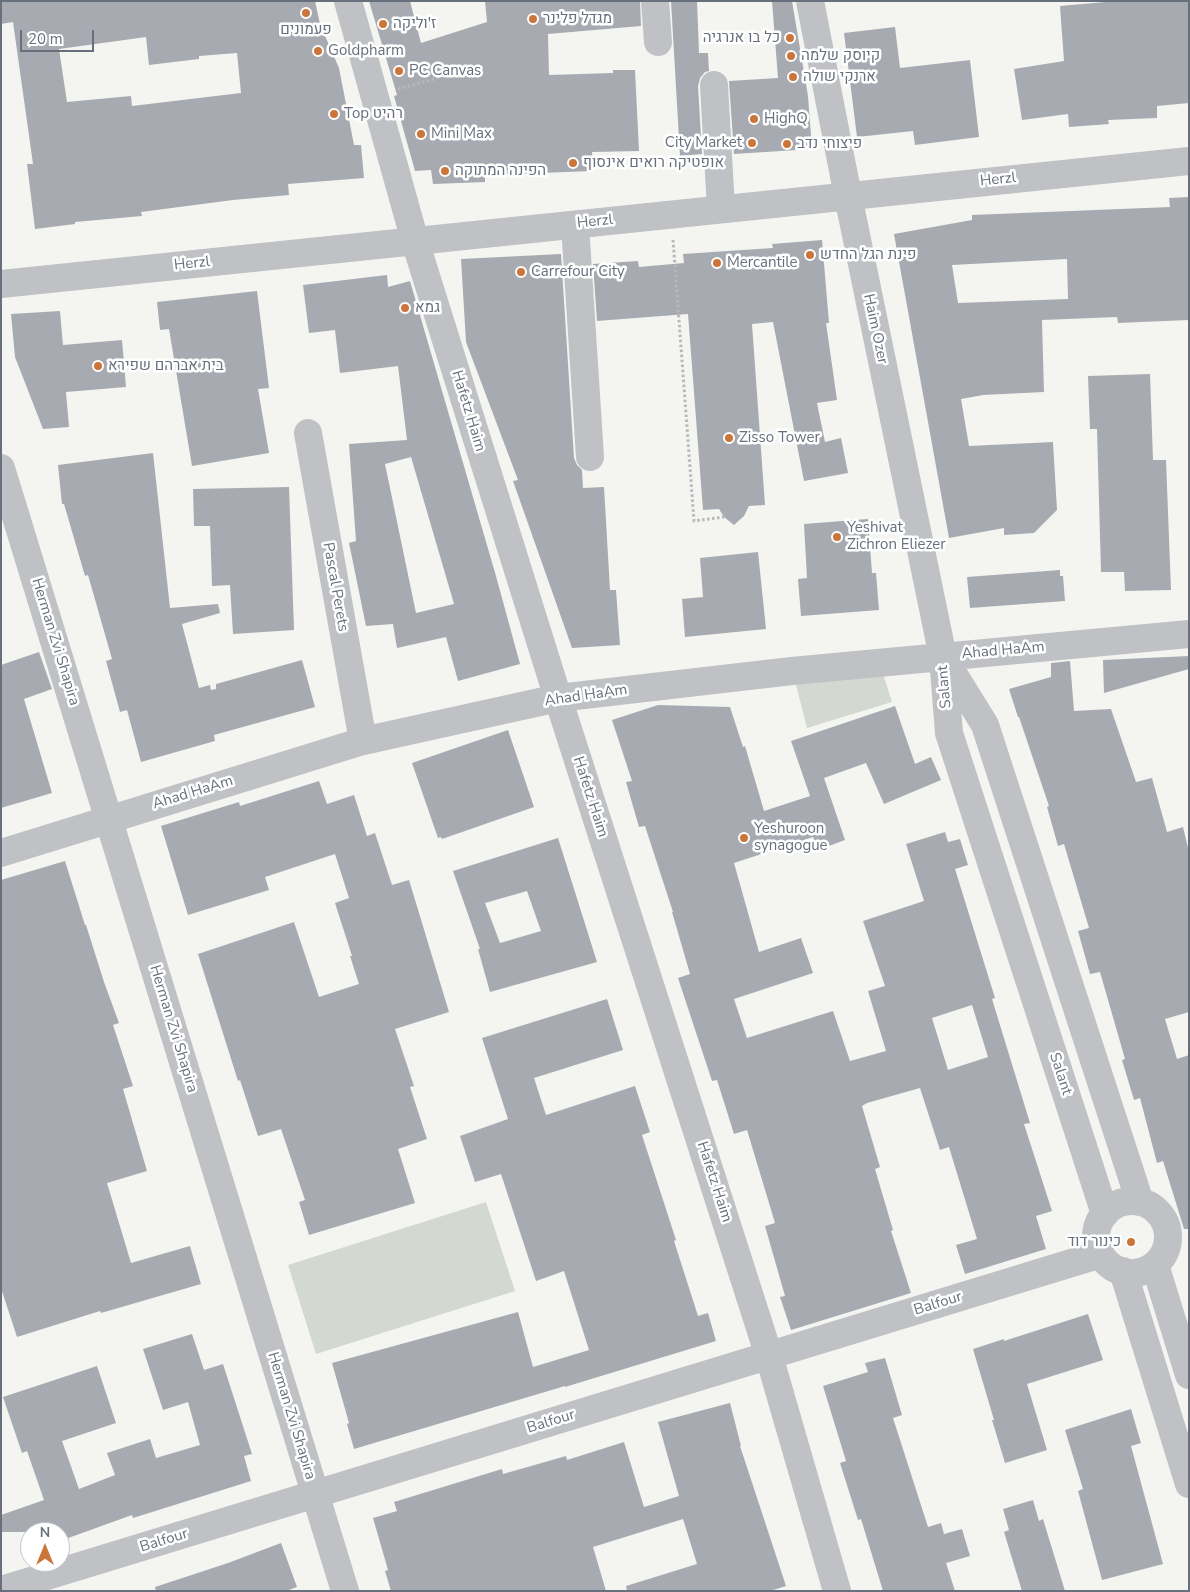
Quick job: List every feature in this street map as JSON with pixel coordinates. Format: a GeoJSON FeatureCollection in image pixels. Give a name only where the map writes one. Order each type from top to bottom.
{"type":"FeatureCollection","features":[{"type":"Feature","properties":{"kind":"street","name":"Hafetz Haim"},"geometry":{"type":"LineString","coordinates":[[348,1],[415,241],[558,698],[769,1356],[837,1591]]}},
{"type":"Feature","properties":{"kind":"street"},"geometry":{"type":"LineString","coordinates":[[655,1],[658,42]]}},
{"type":"Feature","properties":{"kind":"street","name":"Haim Ozer"},"geometry":{"type":"LineString","coordinates":[[810,1],[848,196],[943,656]]}},
{"type":"Feature","properties":{"kind":"street"},"geometry":{"type":"LineString","coordinates":[[719,84],[726,209]]}},
{"type":"Feature","properties":{"kind":"street","name":"Herzl"},"geometry":{"type":"LineString","coordinates":[[1,284],[1189,161]]}},
{"type":"Feature","properties":{"kind":"street"},"geometry":{"type":"LineString","coordinates":[[574,225],[590,457]]}},
{"type":"Feature","properties":{"kind":"street","name":"Pascal Perets"},"geometry":{"type":"LineString","coordinates":[[308,433],[362,741]]}},
{"type":"Feature","properties":{"kind":"street","name":"Herman Zvi Shapira"},"geometry":{"type":"LineString","coordinates":[[1,468],[344,1591]]}},
{"type":"Feature","properties":{"kind":"street","name":"Ahad HaAm"},"geometry":{"type":"LineString","coordinates":[[1,852],[362,741],[558,698],[792,671],[1189,634]]}},
{"type":"Feature","properties":{"kind":"street","name":"Salant"},"geometry":{"type":"LineString","coordinates":[[943,656],[984,725],[1140,1202]]}},
{"type":"Feature","properties":{"kind":"street","name":"Salant"},"geometry":{"type":"LineString","coordinates":[[943,656],[949,733],[1105,1214]]}},
{"type":"Feature","properties":{"kind":"street"},"geometry":{"type":"LineString","coordinates":[[1130,1201],[1140,1202],[1160,1214],[1166,1225],[1178,1234],[1155,1265],[1145,1271],[1134,1273],[1122,1272],[1114,1268],[1101,1254],[1097,1244],[1097,1233],[1105,1214],[1112,1208],[1130,1201]]}},
{"type":"Feature","properties":{"kind":"street","name":"Balfour"},"geometry":{"type":"LineString","coordinates":[[1,1590],[1101,1254]]}},
{"type":"Feature","properties":{"kind":"street"},"geometry":{"type":"LineString","coordinates":[[1155,1265],[1189,1374]]}},
{"type":"Feature","properties":{"kind":"street"},"geometry":{"type":"LineString","coordinates":[[1122,1272],[1189,1484]]}},
{"type":"Feature","properties":{"kind":"path"},"geometry":{"type":"LineString","coordinates":[[374,95],[456,73]]}},
{"type":"Feature","properties":{"kind":"path"},"geometry":{"type":"LineString","coordinates":[[671,214],[694,521],[724,518]]}},
{"type":"Feature","properties":{"kind":"shaded area"},"geometry":{"type":"Polygon","coordinates":[[[881,667],[892,702],[807,728],[794,677],[881,667]]]}},
{"type":"Feature","properties":{"kind":"shaded area"},"geometry":{"type":"Polygon","coordinates":[[[486,1202],[515,1291],[316,1354],[288,1265],[486,1202]]]}},
{"type":"Feature","properties":{"kind":"building"},"geometry":{"type":"Polygon","coordinates":[[[1,1],[315,1],[320,24],[339,68],[354,145],[361,145],[364,178],[288,184],[289,195],[141,212],[142,216],[75,222],[75,224],[35,229],[27,164],[33,164],[13,22],[1,24],[1,1]],[[146,37],[59,49],[67,102],[131,96],[132,106],[241,93],[237,53],[199,56],[199,59],[149,65],[146,37]]]}},
{"type":"Feature","properties":{"kind":"building"},"geometry":{"type":"Polygon","coordinates":[[[369,1],[410,1],[421,43],[487,22],[485,1],[640,1],[641,26],[548,34],[549,75],[613,73],[613,70],[635,70],[639,151],[592,152],[593,171],[485,175],[485,182],[433,184],[431,170],[415,171],[394,96],[397,95],[369,1]]]}},
{"type":"Feature","properties":{"kind":"building"},"geometry":{"type":"Polygon","coordinates":[[[671,1],[697,1],[699,53],[708,53],[709,71],[705,72],[700,78],[698,86],[702,154],[680,156],[671,1]]]}},
{"type":"Feature","properties":{"kind":"building"},"geometry":{"type":"Polygon","coordinates":[[[772,1],[792,1],[808,96],[812,149],[734,154],[729,81],[778,78],[772,1]]]}},
{"type":"Feature","properties":{"kind":"building"},"geometry":{"type":"Polygon","coordinates":[[[1117,1],[1189,1],[1189,103],[1157,106],[1157,118],[1108,120],[1109,124],[1069,127],[1068,114],[1022,120],[1014,69],[1064,61],[1060,6],[1117,1]]]}},
{"type":"Feature","properties":{"kind":"building"},"geometry":{"type":"Polygon","coordinates":[[[895,27],[900,68],[970,60],[979,137],[915,145],[913,131],[857,137],[844,33],[895,27]]]}},
{"type":"Feature","properties":{"kind":"building"},"geometry":{"type":"Polygon","coordinates":[[[1189,197],[1189,320],[1118,323],[1117,317],[1042,320],[1044,392],[983,395],[961,399],[969,446],[1053,442],[1057,510],[1034,533],[1004,535],[1004,528],[949,538],[894,234],[972,220],[972,215],[1170,207],[1169,198],[1189,197]],[[1067,259],[952,265],[958,303],[1068,299],[1067,259]]]}},
{"type":"Feature","properties":{"kind":"building"},"geometry":{"type":"Polygon","coordinates":[[[822,240],[829,323],[826,323],[837,400],[817,403],[825,442],[841,438],[848,473],[804,481],[773,322],[752,324],[765,505],[749,506],[744,516],[734,525],[724,517],[719,509],[703,510],[688,314],[597,321],[593,264],[638,261],[639,267],[684,263],[683,254],[773,248],[772,244],[822,240]]]}},
{"type":"Feature","properties":{"kind":"building"},"geometry":{"type":"Polygon","coordinates":[[[561,254],[574,458],[582,470],[583,488],[604,487],[610,590],[616,590],[620,645],[572,648],[513,481],[518,480],[466,342],[461,259],[561,254]]]}},
{"type":"Feature","properties":{"kind":"building"},"geometry":{"type":"Polygon","coordinates":[[[387,275],[388,287],[410,281],[520,664],[458,681],[446,637],[397,648],[393,624],[366,626],[349,543],[356,541],[349,444],[407,440],[398,366],[340,373],[335,330],[309,333],[303,285],[387,275]],[[411,457],[385,464],[416,613],[454,604],[411,457]]]}},
{"type":"Feature","properties":{"kind":"building"},"geometry":{"type":"Polygon","coordinates":[[[257,291],[269,388],[258,389],[269,453],[192,466],[169,329],[160,330],[157,302],[257,291]]]}},
{"type":"Feature","properties":{"kind":"building"},"geometry":{"type":"Polygon","coordinates":[[[60,311],[63,345],[122,340],[126,387],[66,392],[69,427],[43,429],[15,357],[11,314],[60,311]]]}},
{"type":"Feature","properties":{"kind":"building"},"geometry":{"type":"Polygon","coordinates":[[[1150,374],[1153,460],[1166,460],[1171,590],[1125,591],[1124,572],[1101,572],[1097,429],[1090,429],[1088,376],[1150,374]]]}},
{"type":"Feature","properties":{"kind":"building"},"geometry":{"type":"Polygon","coordinates":[[[153,453],[170,608],[218,604],[220,613],[182,624],[199,688],[210,685],[211,690],[216,689],[216,684],[302,660],[315,707],[214,735],[215,741],[141,762],[127,710],[120,712],[106,661],[112,659],[88,575],[85,576],[64,504],[62,504],[58,465],[153,453]]]}},
{"type":"Feature","properties":{"kind":"building"},"geometry":{"type":"Polygon","coordinates":[[[289,487],[294,630],[233,634],[230,585],[212,586],[210,526],[194,526],[193,489],[289,487]]]}},
{"type":"Feature","properties":{"kind":"building"},"geometry":{"type":"Polygon","coordinates":[[[868,519],[872,573],[876,573],[879,610],[801,616],[798,579],[807,578],[804,524],[868,519]]]}},
{"type":"Feature","properties":{"kind":"building"},"geometry":{"type":"Polygon","coordinates":[[[758,552],[766,629],[685,637],[682,599],[703,597],[700,558],[758,552]]]}},
{"type":"Feature","properties":{"kind":"building"},"geometry":{"type":"Polygon","coordinates":[[[1060,570],[1060,576],[1063,576],[1065,601],[970,608],[967,577],[1060,570]]]}},
{"type":"Feature","properties":{"kind":"building"},"geometry":{"type":"Polygon","coordinates":[[[39,652],[52,689],[24,699],[52,793],[1,808],[1,665],[39,652]]]}},
{"type":"Feature","properties":{"kind":"building"},"geometry":{"type":"Polygon","coordinates":[[[1189,656],[1189,669],[1104,693],[1103,660],[1189,656]]]}},
{"type":"Feature","properties":{"kind":"building"},"geometry":{"type":"Polygon","coordinates":[[[1070,661],[1074,711],[1111,709],[1136,782],[1152,778],[1167,832],[1183,827],[1189,852],[1189,1012],[1165,1019],[1177,1059],[1189,1055],[1189,1229],[1184,1229],[1163,1161],[1157,1163],[1140,1098],[1134,1100],[1122,1060],[1125,1059],[1100,972],[1090,974],[1078,931],[1089,928],[1064,844],[1058,846],[1047,807],[1049,806],[1009,689],[1051,677],[1051,663],[1070,661]]]}},
{"type":"Feature","properties":{"kind":"building"},"geometry":{"type":"Polygon","coordinates":[[[658,705],[730,707],[743,747],[745,746],[764,811],[810,796],[791,741],[895,706],[915,764],[931,757],[941,780],[884,804],[866,763],[824,778],[845,840],[818,850],[813,837],[734,863],[759,952],[801,938],[813,973],[734,999],[747,1038],[833,1011],[850,1061],[886,1051],[868,991],[885,986],[863,921],[924,901],[906,844],[945,832],[948,842],[960,839],[968,865],[955,869],[995,998],[992,999],[1030,1123],[1024,1124],[1052,1211],[1036,1216],[1046,1249],[965,1274],[956,1245],[977,1239],[949,1147],[940,1150],[920,1088],[867,1103],[862,1106],[880,1167],[875,1169],[893,1230],[891,1231],[911,1293],[791,1330],[780,1297],[785,1296],[765,1226],[775,1223],[747,1130],[734,1134],[717,1080],[712,1081],[678,978],[690,974],[673,912],[645,826],[639,827],[626,782],[632,781],[612,720],[658,705]],[[972,1005],[932,1018],[948,1070],[988,1057],[972,1005]]]}},
{"type":"Feature","properties":{"kind":"building"},"geometry":{"type":"Polygon","coordinates":[[[508,730],[534,807],[442,839],[441,837],[438,838],[412,763],[508,730]]]}},
{"type":"Feature","properties":{"kind":"building"},"geometry":{"type":"Polygon","coordinates":[[[319,781],[327,804],[354,795],[367,836],[375,833],[392,885],[409,880],[449,1012],[395,1029],[414,1086],[410,1087],[427,1139],[398,1149],[415,1203],[309,1235],[299,1202],[305,1200],[281,1129],[258,1136],[240,1080],[238,1081],[198,954],[294,922],[319,997],[359,984],[335,903],[349,898],[335,854],[265,877],[269,890],[188,915],[161,826],[239,802],[240,806],[319,781]]]}},
{"type":"Feature","properties":{"kind":"building"},"geometry":{"type":"Polygon","coordinates":[[[558,838],[597,962],[490,992],[478,949],[480,949],[453,871],[558,838]],[[527,891],[485,903],[500,943],[541,931],[527,891]]]}},
{"type":"Feature","properties":{"kind":"building"},"geometry":{"type":"Polygon","coordinates":[[[65,861],[119,1023],[113,1025],[133,1086],[123,1089],[147,1171],[107,1183],[131,1263],[190,1246],[201,1284],[101,1313],[100,1311],[17,1337],[1,1288],[1,880],[65,861]]]}},
{"type":"Feature","properties":{"kind":"building"},"geometry":{"type":"Polygon","coordinates":[[[607,999],[623,1050],[534,1078],[546,1115],[635,1086],[650,1132],[642,1135],[676,1240],[674,1241],[698,1316],[708,1313],[716,1341],[354,1449],[347,1424],[349,1423],[332,1363],[518,1312],[533,1367],[589,1350],[564,1271],[536,1281],[501,1174],[475,1182],[460,1136],[508,1119],[482,1038],[607,999]]]}},
{"type":"Feature","properties":{"kind":"building"},"geometry":{"type":"Polygon","coordinates":[[[1088,1314],[1103,1360],[1027,1384],[1047,1450],[1005,1463],[973,1349],[1088,1314]]]}},
{"type":"Feature","properties":{"kind":"building"},"geometry":{"type":"Polygon","coordinates":[[[192,1334],[204,1370],[223,1364],[252,1454],[244,1456],[251,1481],[133,1518],[132,1515],[70,1537],[70,1522],[20,1522],[20,1532],[1,1532],[1,1515],[44,1500],[27,1451],[22,1453],[3,1397],[97,1366],[116,1423],[62,1441],[79,1489],[115,1475],[107,1453],[150,1439],[156,1458],[200,1445],[188,1402],[163,1410],[143,1349],[192,1334]]]}},
{"type":"Feature","properties":{"kind":"building"},"geometry":{"type":"Polygon","coordinates":[[[885,1358],[902,1415],[893,1418],[928,1527],[941,1523],[944,1534],[962,1529],[970,1556],[946,1563],[955,1591],[883,1591],[861,1519],[858,1520],[840,1463],[846,1461],[823,1386],[868,1372],[865,1363],[885,1358]]]}},
{"type":"Feature","properties":{"kind":"building"},"geometry":{"type":"Polygon","coordinates":[[[730,1403],[740,1446],[786,1586],[770,1591],[627,1591],[626,1586],[697,1564],[683,1519],[593,1547],[606,1591],[391,1591],[385,1571],[388,1570],[373,1518],[397,1511],[394,1502],[502,1469],[503,1474],[566,1456],[567,1460],[624,1442],[644,1507],[679,1496],[658,1422],[730,1403]]]}},
{"type":"Feature","properties":{"kind":"building"},"geometry":{"type":"Polygon","coordinates":[[[1131,1409],[1141,1443],[1131,1446],[1163,1564],[1102,1580],[1078,1491],[1083,1489],[1065,1430],[1131,1409]]]}},
{"type":"Feature","properties":{"kind":"building"},"geometry":{"type":"Polygon","coordinates":[[[1033,1500],[1039,1521],[1043,1519],[1065,1591],[1022,1591],[1004,1532],[1009,1530],[1003,1509],[1033,1500]]]}},
{"type":"Feature","properties":{"kind":"building"},"geometry":{"type":"Polygon","coordinates":[[[281,1543],[297,1587],[286,1591],[156,1591],[155,1587],[281,1543]]]}},
{"type":"Feature","properties":{"kind":"place","name":"פעמונים"},"geometry":{"type":"Point","coordinates":[306,13]}},
{"type":"Feature","properties":{"kind":"place","name":"מגדל פלינר"},"geometry":{"type":"Point","coordinates":[533,19]}},
{"type":"Feature","properties":{"kind":"place","name":"ז'וליקה"},"geometry":{"type":"Point","coordinates":[383,24]}},
{"type":"Feature","properties":{"kind":"place","name":"כל בו אנרגיה"},"geometry":{"type":"Point","coordinates":[790,38]}},
{"type":"Feature","properties":{"kind":"place","name":"Goldpharm"},"geometry":{"type":"Point","coordinates":[318,51]}},
{"type":"Feature","properties":{"kind":"place","name":"קיוסק שלמה"},"geometry":{"type":"Point","coordinates":[791,56]}},
{"type":"Feature","properties":{"kind":"place","name":"PC Canvas"},"geometry":{"type":"Point","coordinates":[399,71]}},
{"type":"Feature","properties":{"kind":"place","name":"ארנקי שולה"},"geometry":{"type":"Point","coordinates":[793,77]}},
{"type":"Feature","properties":{"kind":"place","name":"Top רהיט"},"geometry":{"type":"Point","coordinates":[334,114]}},
{"type":"Feature","properties":{"kind":"place","name":"HighQ"},"geometry":{"type":"Point","coordinates":[754,119]}},
{"type":"Feature","properties":{"kind":"place","name":"Mini Max"},"geometry":{"type":"Point","coordinates":[421,134]}},
{"type":"Feature","properties":{"kind":"place","name":"City Market"},"geometry":{"type":"Point","coordinates":[752,143]}},
{"type":"Feature","properties":{"kind":"place","name":"פיצוחי נדב"},"geometry":{"type":"Point","coordinates":[787,144]}},
{"type":"Feature","properties":{"kind":"place","name":"אופטיקה רואים אינסוף"},"geometry":{"type":"Point","coordinates":[573,163]}},
{"type":"Feature","properties":{"kind":"place","name":"הפינה המתוקה"},"geometry":{"type":"Point","coordinates":[445,171]}},
{"type":"Feature","properties":{"kind":"place","name":"פינת הגל החדש"},"geometry":{"type":"Point","coordinates":[810,255]}},
{"type":"Feature","properties":{"kind":"place","name":"Mercantile"},"geometry":{"type":"Point","coordinates":[717,263]}},
{"type":"Feature","properties":{"kind":"place","name":"Carrefour City"},"geometry":{"type":"Point","coordinates":[521,272]}},
{"type":"Feature","properties":{"kind":"place","name":"גמא"},"geometry":{"type":"Point","coordinates":[405,308]}},
{"type":"Feature","properties":{"kind":"place","name":"בית אברהם שפירא"},"geometry":{"type":"Point","coordinates":[98,366]}},
{"type":"Feature","properties":{"kind":"place","name":"Zisso Tower"},"geometry":{"type":"Point","coordinates":[729,438]}},
{"type":"Feature","properties":{"kind":"place","name":"Yeshivat Zichron Eliezer"},"geometry":{"type":"Point","coordinates":[837,537]}},
{"type":"Feature","properties":{"kind":"place","name":"Yeshuroon synagogue"},"geometry":{"type":"Point","coordinates":[744,838]}},
{"type":"Feature","properties":{"kind":"place","name":"כינור דוד"},"geometry":{"type":"Point","coordinates":[1131,1242]}}]}
